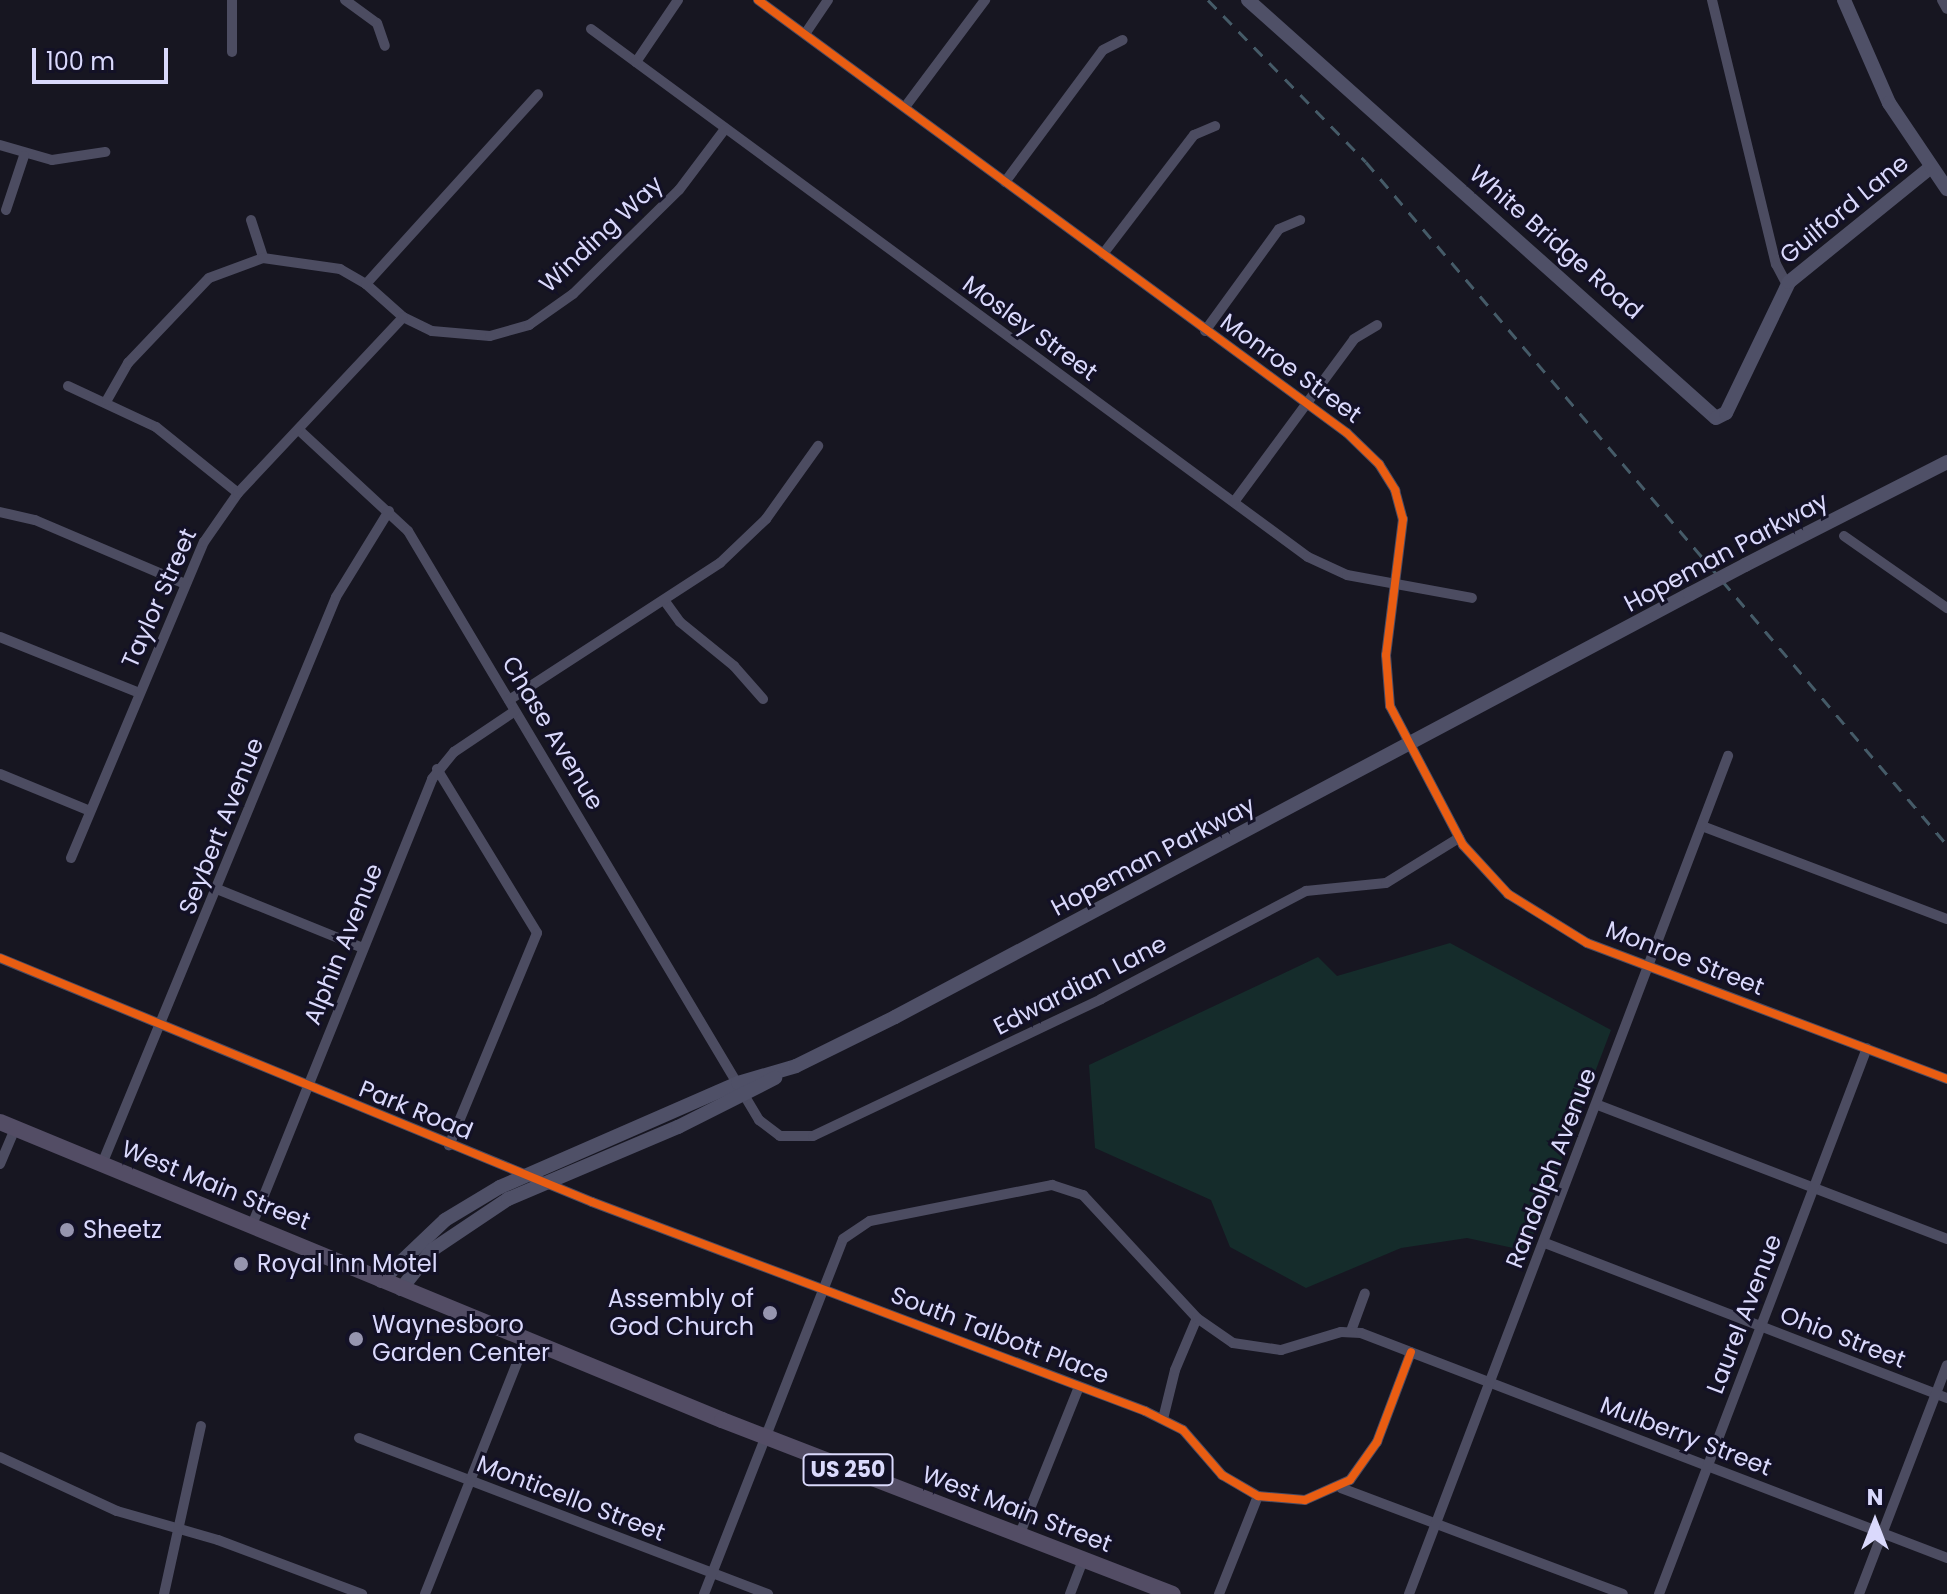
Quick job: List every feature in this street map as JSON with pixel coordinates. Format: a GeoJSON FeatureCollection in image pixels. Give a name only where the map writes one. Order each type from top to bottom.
{"type":"FeatureCollection","features":[{"type":"Feature","properties":{"kind":"main road","name":"White Bridge Road"},"geometry":{"type":"LineString","coordinates":[[1248,0],[1622,330],[1712,417],[1726,413],[1787,285]]}},
{"type":"Feature","properties":{"kind":"main road"},"geometry":{"type":"LineString","coordinates":[[1844,0],[1878,84],[1930,168],[1947,189]]}},
{"type":"Feature","properties":{"kind":"main road","name":"Guilford Lane"},"geometry":{"type":"LineString","coordinates":[[1787,285],[1930,168]]}},
{"type":"Feature","properties":{"kind":"main road","name":"Hopeman Parkway"},"geometry":{"type":"LineString","coordinates":[[741,1089],[796,1066],[1745,565],[1947,462]]}},
{"type":"Feature","properties":{"kind":"main road"},"geometry":{"type":"LineString","coordinates":[[381,1281],[445,1220],[526,1175],[741,1089]]}},
{"type":"Feature","properties":{"kind":"main road"},"geometry":{"type":"LineString","coordinates":[[401,1289],[414,1267],[457,1231],[545,1183],[741,1089]]}},
{"type":"Feature","properties":{"kind":"main road","name":"West Main Street"},"geometry":{"type":"LineString","coordinates":[[7,1125],[765,1437],[1173,1594]]}},
{"type":"Feature","properties":{"kind":"street"},"geometry":{"type":"LineString","coordinates":[[232,0],[232,52]]}},
{"type":"Feature","properties":{"kind":"street"},"geometry":{"type":"LineString","coordinates":[[345,0],[377,23],[385,46]]}},
{"type":"Feature","properties":{"kind":"street"},"geometry":{"type":"LineString","coordinates":[[636,62],[678,0]]}},
{"type":"Feature","properties":{"kind":"street","name":"Monroe Street"},"geometry":{"type":"LineString","coordinates":[[758,0],[1306,404],[1360,445],[1391,480],[1403,519],[1385,681],[1390,706],[1459,838],[1496,883],[1544,921],[1649,966],[1947,1079]]}},
{"type":"Feature","properties":{"kind":"street"},"geometry":{"type":"LineString","coordinates":[[805,34],[828,0]]}},
{"type":"Feature","properties":{"kind":"street"},"geometry":{"type":"LineString","coordinates":[[905,107],[985,0]]}},
{"type":"Feature","properties":{"kind":"street"},"geometry":{"type":"LineString","coordinates":[[1712,0],[1776,264],[1787,285]]}},
{"type":"Feature","properties":{"kind":"street"},"geometry":{"type":"LineString","coordinates":[[1942,0],[1947,9]]}},
{"type":"Feature","properties":{"kind":"street","name":"Mosley Street"},"geometry":{"type":"LineString","coordinates":[[591,29],[1320,564],[1397,586],[1472,598]]}},
{"type":"Feature","properties":{"kind":"street"},"geometry":{"type":"LineString","coordinates":[[1005,182],[1103,50],[1123,40]]}},
{"type":"Feature","properties":{"kind":"street"},"geometry":{"type":"LineString","coordinates":[[366,284],[538,94]]}},
{"type":"Feature","properties":{"kind":"street"},"geometry":{"type":"LineString","coordinates":[[1103,254],[1194,135],[1215,126]]}},
{"type":"Feature","properties":{"kind":"street","name":"Winding Way"},"geometry":{"type":"LineString","coordinates":[[107,400],[128,363],[209,278],[263,258],[321,264],[366,284],[403,317],[463,337],[490,336],[529,325],[573,294],[679,190],[725,129]]}},
{"type":"Feature","properties":{"kind":"street"},"geometry":{"type":"LineString","coordinates":[[0,145],[24,156],[52,160],[105,152]]}},
{"type":"Feature","properties":{"kind":"street"},"geometry":{"type":"LineString","coordinates":[[6,210],[24,156]]}},
{"type":"Feature","properties":{"kind":"street"},"geometry":{"type":"LineString","coordinates":[[251,220],[263,258]]}},
{"type":"Feature","properties":{"kind":"street"},"geometry":{"type":"LineString","coordinates":[[1205,331],[1279,229],[1300,220]]}},
{"type":"Feature","properties":{"kind":"street","name":"Taylor Street"},"geometry":{"type":"LineString","coordinates":[[71,858],[204,542],[238,493],[300,431],[403,317]]}},
{"type":"Feature","properties":{"kind":"street"},"geometry":{"type":"LineString","coordinates":[[1234,502],[1354,339],[1377,325]]}},
{"type":"Feature","properties":{"kind":"street"},"geometry":{"type":"LineString","coordinates":[[68,386],[107,400],[156,427],[238,493]]}},
{"type":"Feature","properties":{"kind":"street","name":"Chase Avenue"},"geometry":{"type":"LineString","coordinates":[[300,431],[389,511],[420,549],[741,1089]]}},
{"type":"Feature","properties":{"kind":"street"},"geometry":{"type":"LineString","coordinates":[[509,700],[664,600],[754,533],[796,483],[818,446]]}},
{"type":"Feature","properties":{"kind":"street","name":"Seybert Avenue"},"geometry":{"type":"LineString","coordinates":[[102,1164],[336,597],[389,511]]}},
{"type":"Feature","properties":{"kind":"street"},"geometry":{"type":"LineString","coordinates":[[0,512],[35,520],[185,584]]}},
{"type":"Feature","properties":{"kind":"street"},"geometry":{"type":"LineString","coordinates":[[1844,536],[1947,608]]}},
{"type":"Feature","properties":{"kind":"street"},"geometry":{"type":"LineString","coordinates":[[664,600],[680,622],[734,666],[763,699]]}},
{"type":"Feature","properties":{"kind":"street"},"geometry":{"type":"LineString","coordinates":[[0,637],[139,693]]}},
{"type":"Feature","properties":{"kind":"street","name":"Alphin Avenue"},"geometry":{"type":"LineString","coordinates":[[252,1225],[437,769],[454,752],[515,711]]}},
{"type":"Feature","properties":{"kind":"street","name":"Randolph Avenue"},"geometry":{"type":"LineString","coordinates":[[1409,1594],[1598,1105],[1728,756]]}},
{"type":"Feature","properties":{"kind":"street"},"geometry":{"type":"LineString","coordinates":[[437,769],[537,933],[449,1145]]}},
{"type":"Feature","properties":{"kind":"street"},"geometry":{"type":"LineString","coordinates":[[0,774],[90,811]]}},
{"type":"Feature","properties":{"kind":"street"},"geometry":{"type":"LineString","coordinates":[[1702,826],[1947,919]]}},
{"type":"Feature","properties":{"kind":"street","name":"Edwardian Lane"},"geometry":{"type":"LineString","coordinates":[[741,1089],[771,1132],[792,1140],[813,1136],[1101,999],[1306,891],[1386,883],[1459,838]]}},
{"type":"Feature","properties":{"kind":"street"},"geometry":{"type":"LineString","coordinates":[[217,889],[363,948]]}},
{"type":"Feature","properties":{"kind":"street","name":"Park Road"},"geometry":{"type":"LineString","coordinates":[[0,958],[449,1145],[822,1289]]}},
{"type":"Feature","properties":{"kind":"street","name":"Laurel Avenue"},"geometry":{"type":"LineString","coordinates":[[1659,1594],[1867,1048]]}},
{"type":"Feature","properties":{"kind":"street"},"geometry":{"type":"LineString","coordinates":[[1598,1105],[1947,1239]]}},
{"type":"Feature","properties":{"kind":"street"},"geometry":{"type":"LineString","coordinates":[[0,1164],[7,1125]]}},
{"type":"Feature","properties":{"kind":"street"},"geometry":{"type":"LineString","coordinates":[[704,1594],[843,1239],[861,1224],[1020,1190],[1063,1187],[1100,1211],[1197,1318],[1224,1339],[1262,1350],[1291,1349],[1351,1331],[1365,1293]]}},
{"type":"Feature","properties":{"kind":"street","name":"Ohio Street"},"geometry":{"type":"LineString","coordinates":[[1545,1243],[1942,1396]]}},
{"type":"Feature","properties":{"kind":"street","name":"South Talbott Place"},"geometry":{"type":"LineString","coordinates":[[822,1289],[1163,1419],[1183,1430],[1222,1475],[1258,1496]]}},
{"type":"Feature","properties":{"kind":"street"},"geometry":{"type":"LineString","coordinates":[[1163,1419],[1175,1370],[1197,1318]]}},
{"type":"Feature","properties":{"kind":"street","name":"Mulberry Street"},"geometry":{"type":"LineString","coordinates":[[1351,1331],[1947,1558]]}},
{"type":"Feature","properties":{"kind":"street"},"geometry":{"type":"LineString","coordinates":[[425,1594],[526,1340]]}},
{"type":"Feature","properties":{"kind":"street"},"geometry":{"type":"LineString","coordinates":[[1219,1594],[1258,1496],[1305,1500],[1341,1488],[1371,1452],[1411,1352]]}},
{"type":"Feature","properties":{"kind":"street"},"geometry":{"type":"LineString","coordinates":[[1859,1594],[1942,1396],[1947,1365]]}},
{"type":"Feature","properties":{"kind":"street"},"geometry":{"type":"LineString","coordinates":[[1019,1536],[1079,1387]]}},
{"type":"Feature","properties":{"kind":"street"},"geometry":{"type":"LineString","coordinates":[[164,1594],[181,1528],[201,1426]]}},
{"type":"Feature","properties":{"kind":"street","name":"Monticello Street"},"geometry":{"type":"LineString","coordinates":[[359,1438],[768,1594]]}},
{"type":"Feature","properties":{"kind":"street"},"geometry":{"type":"LineString","coordinates":[[0,1457],[102,1505],[181,1528],[362,1594]]}},
{"type":"Feature","properties":{"kind":"street"},"geometry":{"type":"LineString","coordinates":[[1341,1488],[1623,1594]]}},
{"type":"Feature","properties":{"kind":"street"},"geometry":{"type":"LineString","coordinates":[[1070,1594],[1083,1560]]}},
{"type":"Feature","properties":{"kind":"green space"},"geometry":{"type":"Polygon","coordinates":[[[1450,943],[1611,1030],[1527,1251],[1467,1238],[1401,1248],[1306,1288],[1230,1247],[1211,1200],[1095,1148],[1089,1065],[1318,957],[1337,976],[1450,943]]]}},
{"type":"Feature","properties":{"kind":"railway"},"geometry":{"type":"LineString","coordinates":[[1208,0],[1366,162],[1947,845]]}},
{"type":"Feature","properties":{"kind":"cycle path"},"geometry":{"type":"LineString","coordinates":[[758,0],[1347,433],[1379,464],[1395,490],[1403,519],[1386,655],[1390,706],[1463,845],[1508,894],[1587,943],[1947,1079]]}},
{"type":"Feature","properties":{"kind":"cycle path"},"geometry":{"type":"LineString","coordinates":[[0,958],[592,1202],[1145,1411],[1183,1430],[1222,1475],[1258,1496],[1305,1500],[1350,1480],[1377,1442],[1411,1352]]}},
{"type":"Feature","properties":{"kind":"place","name":"Sheetz"},"geometry":{"type":"Point","coordinates":[67,1230]}},
{"type":"Feature","properties":{"kind":"place","name":"Royal Inn Motel"},"geometry":{"type":"Point","coordinates":[241,1264]}},
{"type":"Feature","properties":{"kind":"place","name":"Assembly of God Church"},"geometry":{"type":"Point","coordinates":[770,1313]}},
{"type":"Feature","properties":{"kind":"place","name":"Waynesboro Garden Center"},"geometry":{"type":"Point","coordinates":[356,1339]}}]}
